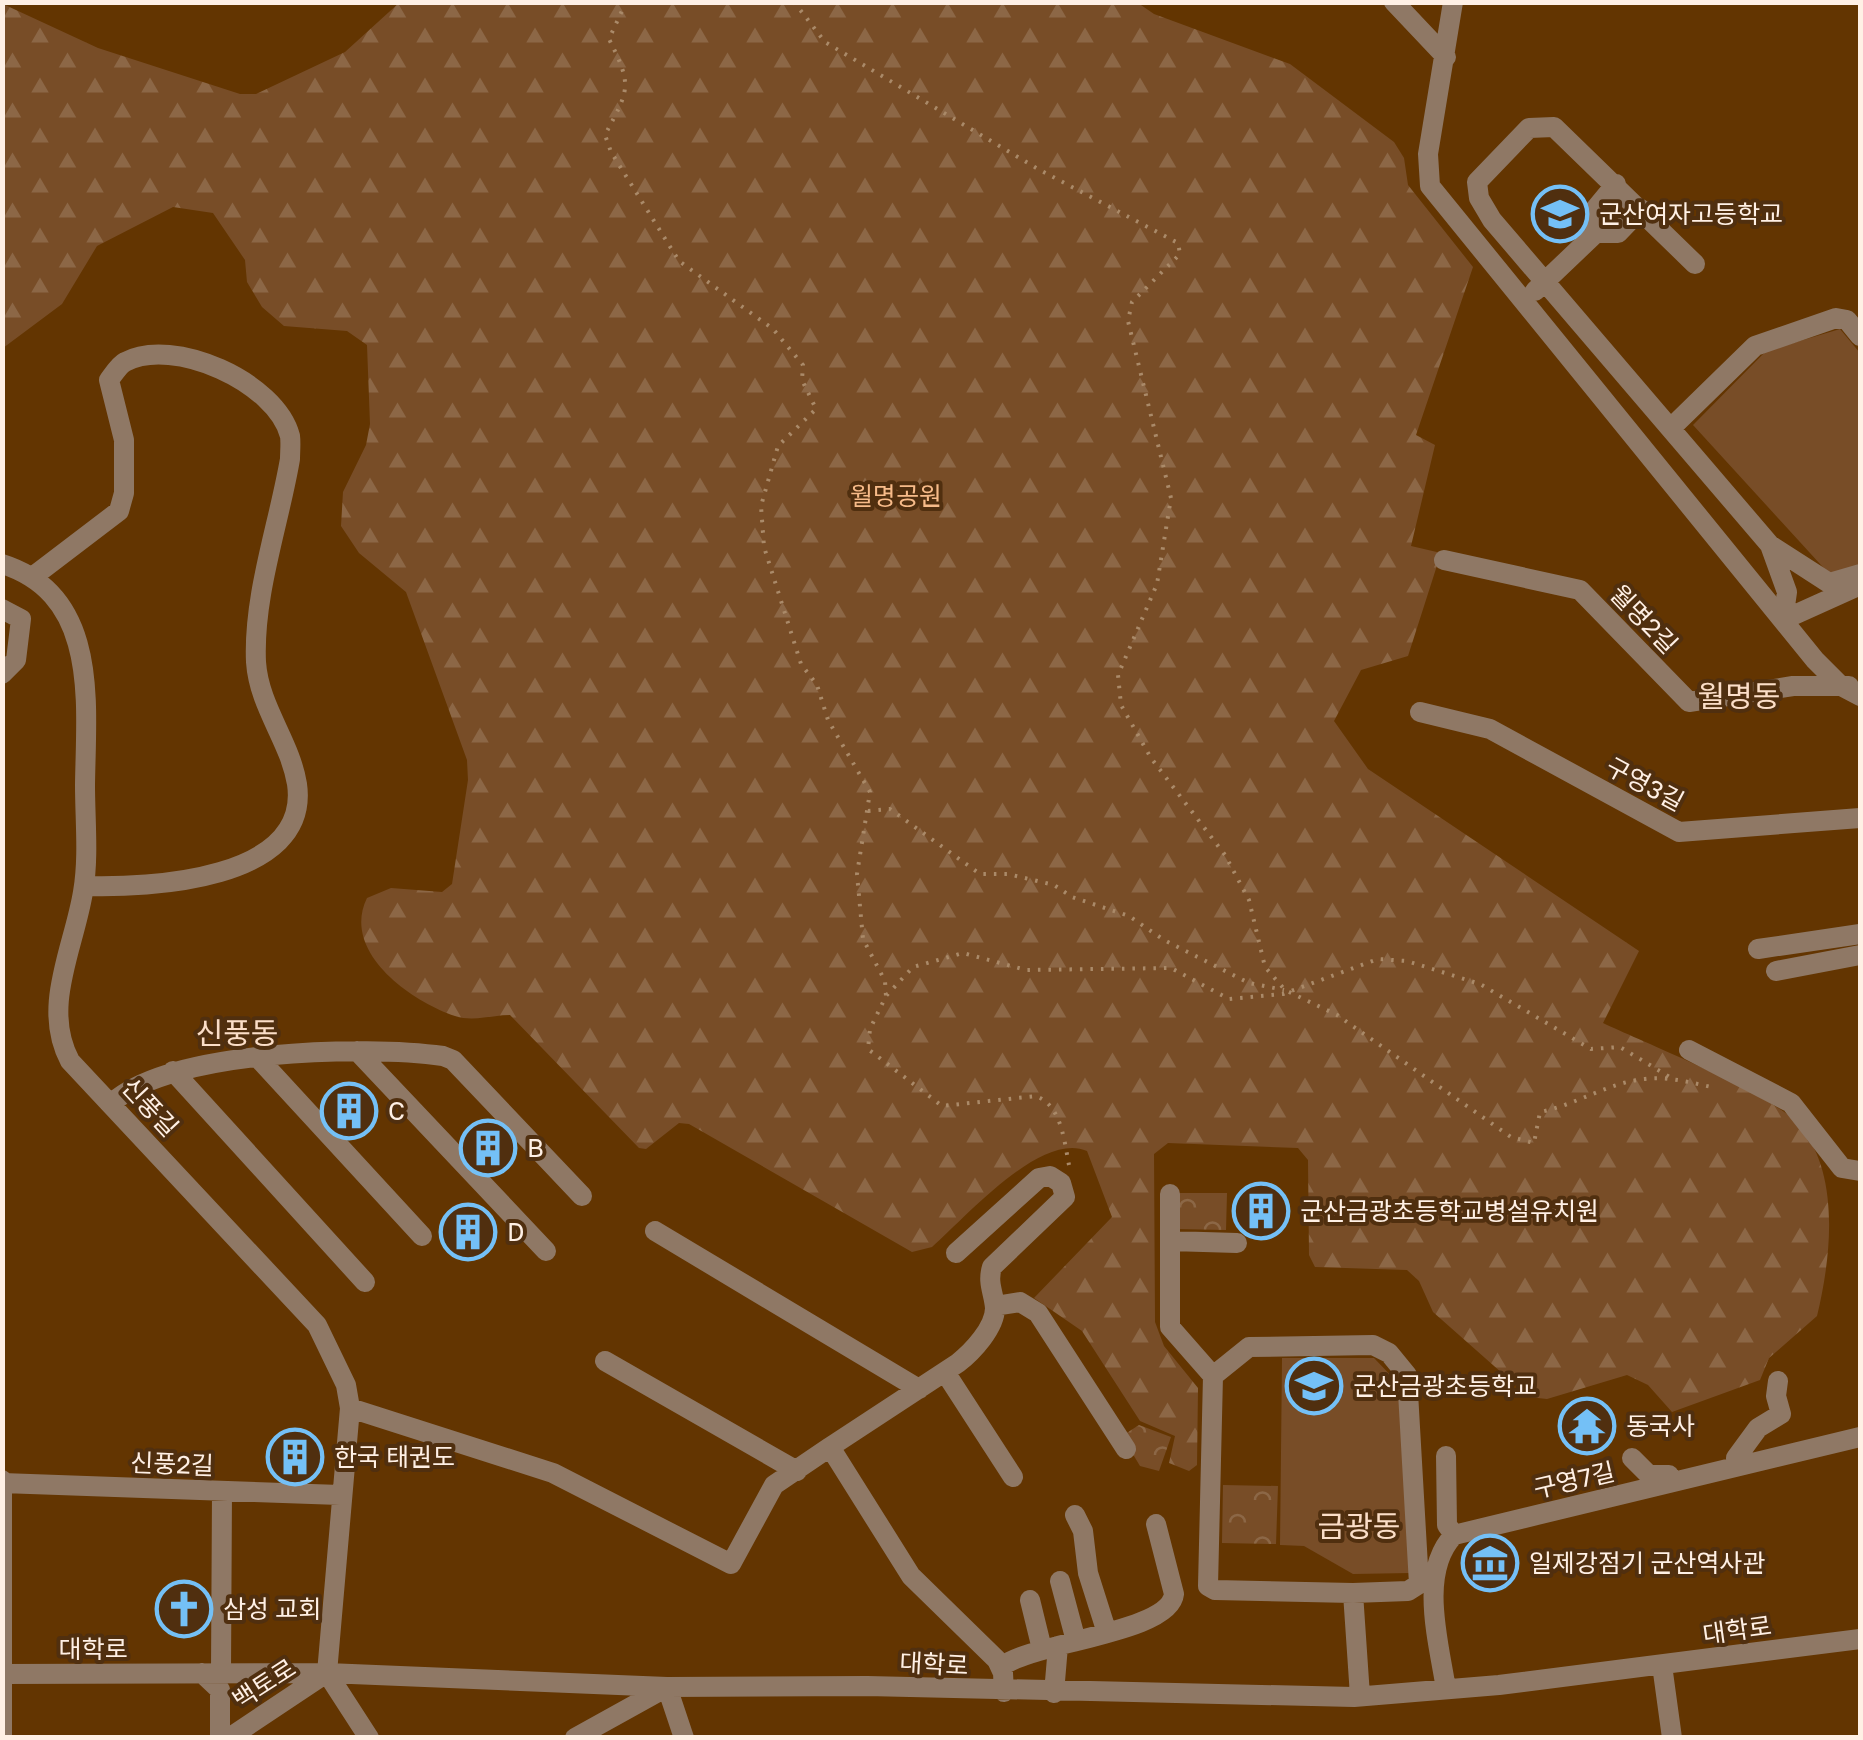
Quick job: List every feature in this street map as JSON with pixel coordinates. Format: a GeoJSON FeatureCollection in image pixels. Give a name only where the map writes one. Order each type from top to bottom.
{"type":"FeatureCollection","features":[{"type":"Feature","properties":{"kind":"street"},"geometry":{"type":"LineString","coordinates":[[1394,2],[1446,57]]}},
{"type":"Feature","properties":{"kind":"street"},"geometry":{"type":"LineString","coordinates":[[1453,3],[1428,154],[1430,186],[1783,620],[1860,696]]}},
{"type":"Feature","properties":{"kind":"street"},"geometry":{"type":"LineString","coordinates":[[1695,264],[1564,133],[1544,125],[1529,128],[1480,176],[1476,189],[1484,208],[1770,545],[1829,583],[1860,574]]}},
{"type":"Feature","properties":{"kind":"street"},"geometry":{"type":"LineString","coordinates":[[1599,230],[1592,213],[1616,184]]}},
{"type":"Feature","properties":{"kind":"street"},"geometry":{"type":"LineString","coordinates":[[1599,230],[1618,233],[1641,209]]}},
{"type":"Feature","properties":{"kind":"street"},"geometry":{"type":"LineString","coordinates":[[1524,302],[1599,230]]}},
{"type":"Feature","properties":{"kind":"street"},"geometry":{"type":"LineString","coordinates":[[1671,428],[1762,342],[1842,318],[1860,336]]}},
{"type":"Feature","properties":{"kind":"street"},"geometry":{"type":"LineString","coordinates":[[2,564],[35,574],[119,512],[125,482],[124,440],[109,380],[124,362],[170,355],[220,366],[279,416],[290,435],[290,459],[256,659],[261,696],[297,784],[288,828],[270,850],[241,868],[156,882],[84,886]]}},
{"type":"Feature","properties":{"kind":"street"},"geometry":{"type":"LineString","coordinates":[[1770,545],[1786,592],[1783,620]]}},
{"type":"Feature","properties":{"kind":"street","name":"월명2길"},"geometry":{"type":"LineString","coordinates":[[1444,560],[1580,590],[1689,702],[1792,686],[1850,686]]}},
{"type":"Feature","properties":{"kind":"street","name":"신풍길"},"geometry":{"type":"LineString","coordinates":[[35,574],[64,613],[86,667],[84,886],[75,940],[56,998],[62,1046],[70,1061],[113,1102],[318,1325],[346,1385],[350,1408],[327,1673]]}},
{"type":"Feature","properties":{"kind":"street"},"geometry":{"type":"LineString","coordinates":[[1783,620],[1860,585]]}},
{"type":"Feature","properties":{"kind":"street"},"geometry":{"type":"LineString","coordinates":[[2,608],[21,619],[16,660],[2,674]]}},
{"type":"Feature","properties":{"kind":"street","name":"구영3길"},"geometry":{"type":"LineString","coordinates":[[1420,712],[1490,729],[1679,832],[1860,818]]}},
{"type":"Feature","properties":{"kind":"street"},"geometry":{"type":"LineString","coordinates":[[1758,949],[1860,934]]}},
{"type":"Feature","properties":{"kind":"street"},"geometry":{"type":"LineString","coordinates":[[1776,971],[1860,954]]}},
{"type":"Feature","properties":{"kind":"street"},"geometry":{"type":"LineString","coordinates":[[1689,1050],[1791,1102],[1842,1168],[1860,1171]]}},
{"type":"Feature","properties":{"kind":"street"},"geometry":{"type":"LineString","coordinates":[[113,1102],[140,1083],[173,1072],[259,1060],[357,1051],[453,1060],[582,1196]]}},
{"type":"Feature","properties":{"kind":"street"},"geometry":{"type":"LineString","coordinates":[[357,1051],[546,1252]]}},
{"type":"Feature","properties":{"kind":"street"},"geometry":{"type":"LineString","coordinates":[[259,1060],[422,1236]]}},
{"type":"Feature","properties":{"kind":"street"},"geometry":{"type":"LineString","coordinates":[[173,1072],[365,1282]]}},
{"type":"Feature","properties":{"kind":"street"},"geometry":{"type":"LineString","coordinates":[[350,1408],[553,1474],[732,1564],[774,1485],[945,1372],[976,1346],[994,1306],[990,1274],[1020,1238],[1065,1197],[1056,1178],[1039,1178],[956,1254]]}},
{"type":"Feature","properties":{"kind":"street"},"geometry":{"type":"LineString","coordinates":[[1170,1194],[1170,1327],[1213,1376],[1208,1586],[1215,1590],[1352,1593],[1408,1591],[1419,1584],[1407,1375],[1381,1347],[1249,1347],[1213,1376]]}},
{"type":"Feature","properties":{"kind":"street"},"geometry":{"type":"LineString","coordinates":[[998,1215],[1020,1238]]}},
{"type":"Feature","properties":{"kind":"street"},"geometry":{"type":"LineString","coordinates":[[654,1231],[919,1389]]}},
{"type":"Feature","properties":{"kind":"street"},"geometry":{"type":"LineString","coordinates":[[1170,1242],[1238,1243]]}},
{"type":"Feature","properties":{"kind":"street"},"geometry":{"type":"LineString","coordinates":[[994,1306],[1020,1302],[1038,1313],[1126,1449]]}},
{"type":"Feature","properties":{"kind":"street"},"geometry":{"type":"LineString","coordinates":[[605,1361],[798,1471]]}},
{"type":"Feature","properties":{"kind":"street"},"geometry":{"type":"LineString","coordinates":[[945,1372],[1014,1477]]}},
{"type":"Feature","properties":{"kind":"street"},"geometry":{"type":"LineString","coordinates":[[1632,1458],[1642,1470],[1658,1478],[1737,1463],[1758,1428],[1781,1414],[1776,1396],[1778,1381]]}},
{"type":"Feature","properties":{"kind":"street","name":"구영7길"},"geometry":{"type":"LineString","coordinates":[[1454,1535],[1737,1463],[1860,1437]]}},
{"type":"Feature","properties":{"kind":"street"},"geometry":{"type":"LineString","coordinates":[[830,1447],[912,1576],[1001,1667],[1004,1692]]}},
{"type":"Feature","properties":{"kind":"street"},"geometry":{"type":"LineString","coordinates":[[1446,1456],[1446,1525],[1454,1535],[1442,1549],[1434,1581],[1446,1689]]}},
{"type":"Feature","properties":{"kind":"street"},"geometry":{"type":"LineString","coordinates":[[2,1737],[4,1482]]}},
{"type":"Feature","properties":{"kind":"street","name":"신풍2길"},"geometry":{"type":"LineString","coordinates":[[4,1482],[340,1495]]}},
{"type":"Feature","properties":{"kind":"street"},"geometry":{"type":"LineString","coordinates":[[220,1738],[220,1690],[211,1673],[222,1491]]}},
{"type":"Feature","properties":{"kind":"street"},"geometry":{"type":"LineString","coordinates":[[1075,1516],[1107,1633]]}},
{"type":"Feature","properties":{"kind":"street"},"geometry":{"type":"LineString","coordinates":[[1001,1667],[1022,1654],[1107,1633],[1152,1616],[1174,1602],[1156,1524]]}},
{"type":"Feature","properties":{"kind":"street"},"geometry":{"type":"LineString","coordinates":[[1054,1693],[1060,1582]]}},
{"type":"Feature","properties":{"kind":"street"},"geometry":{"type":"LineString","coordinates":[[1352,1593],[1360,1696]]}},
{"type":"Feature","properties":{"kind":"street"},"geometry":{"type":"LineString","coordinates":[[1030,1600],[1059,1645]]}},
{"type":"Feature","properties":{"kind":"street","name":"대학로"},"geometry":{"type":"LineString","coordinates":[[4,1674],[327,1673],[667,1687],[867,1686],[1004,1692],[1360,1696],[1662,1665],[1860,1638]]}},
{"type":"Feature","properties":{"kind":"street"},"geometry":{"type":"LineString","coordinates":[[1662,1665],[1672,1738]]}},
{"type":"Feature","properties":{"kind":"street"},"geometry":{"type":"LineString","coordinates":[[327,1673],[369,1738]]}},
{"type":"Feature","properties":{"kind":"street","name":"백토로"},"geometry":{"type":"LineString","coordinates":[[229,1738],[327,1673]]}},
{"type":"Feature","properties":{"kind":"street"},"geometry":{"type":"LineString","coordinates":[[575,1738],[667,1687],[684,1738]]}},
{"type":"Feature","properties":{"kind":"path"},"geometry":{"type":"LineString","coordinates":[[626,2],[609,40],[628,76],[623,104],[605,136],[611,152],[679,262],[773,329],[803,364],[802,380],[816,409],[778,446],[760,506],[764,548],[801,664],[818,685],[828,720],[870,792],[858,850],[858,890],[863,939],[885,981],[886,996]]}},
{"type":"Feature","properties":{"kind":"path"},"geometry":{"type":"LineString","coordinates":[[794,2],[825,42],[1038,169],[1178,243],[1180,254],[1132,302],[1128,321],[1171,498],[1157,584],[1118,675],[1120,705],[1151,758],[1225,855],[1249,900],[1265,967],[1289,992]]}},
{"type":"Feature","properties":{"kind":"path"},"geometry":{"type":"LineString","coordinates":[[868,811],[890,809],[980,874],[1008,874],[1054,884],[1072,897],[1129,916],[1164,940],[1250,982],[1289,992],[1336,1015],[1511,1137],[1534,1143],[1540,1112],[1569,1106],[1643,1078],[1674,1079],[1720,1088]]}},
{"type":"Feature","properties":{"kind":"path"},"geometry":{"type":"LineString","coordinates":[[1072,1174],[1058,1119],[1046,1100],[1036,1096],[942,1106],[909,1085],[868,1048],[870,1029],[886,996],[912,967],[963,953],[1026,970],[1171,968],[1230,999],[1289,992],[1378,959],[1407,961],[1480,984],[1591,1050],[1620,1047],[1674,1079]]}},
{"type":"Feature","properties":{"kind":"green space","name":"월명공원"},"geometry":{"type":"Polygon","coordinates":[[[400,2],[1138,3],[1154,14],[1290,64],[1394,142],[1404,158],[1408,185],[1473,267],[1416,435],[1435,445],[1411,546],[1441,553],[1408,656],[1361,670],[1334,721],[1368,769],[1639,951],[1603,1023],[1763,1099],[1799,1125],[1812,1145],[1822,1167],[1829,1217],[1826,1269],[1817,1316],[1769,1358],[1760,1380],[1672,1412],[1648,1385],[1627,1375],[1547,1399],[1529,1397],[1433,1312],[1419,1281],[1407,1270],[1315,1267],[1309,1255],[1308,1160],[1298,1148],[1168,1143],[1154,1154],[1155,1322],[1164,1346],[1198,1388],[1197,1465],[1189,1471],[1169,1463],[1175,1436],[1140,1421],[1082,1331],[1034,1298],[1112,1217],[1087,1151],[1069,1148],[1048,1153],[1027,1165],[984,1198],[932,1247],[912,1252],[689,1124],[679,1123],[646,1149],[639,1148],[510,1015],[455,1016],[418,998],[384,971],[363,937],[361,918],[367,898],[391,888],[442,892],[452,884],[468,780],[467,760],[406,592],[359,553],[341,526],[343,492],[366,445],[370,424],[367,345],[347,331],[284,326],[262,307],[247,282],[245,260],[213,213],[173,207],[97,246],[62,304],[3,348],[3,4],[98,48],[240,94],[256,94],[345,52],[400,2]]]}},
{"type":"Feature","properties":{"kind":"green space"},"geometry":{"type":"Polygon","coordinates":[[[1840,329],[1860,353],[1860,565],[1831,576],[1693,425],[1766,351],[1840,329]]]}},
{"type":"Feature","properties":{"kind":"green space"},"geometry":{"type":"Polygon","coordinates":[[[1178,1193],[1227,1193],[1226,1230],[1177,1229],[1178,1193]]]}},
{"type":"Feature","properties":{"kind":"green space"},"geometry":{"type":"Polygon","coordinates":[[[1282,1358],[1374,1358],[1401,1386],[1411,1573],[1353,1574],[1304,1546],[1280,1545],[1282,1358]]]}},
{"type":"Feature","properties":{"kind":"green space"},"geometry":{"type":"Polygon","coordinates":[[[1139,1425],[1171,1437],[1159,1471],[1140,1466],[1122,1436],[1139,1425]]]}},
{"type":"Feature","properties":{"kind":"green space"},"geometry":{"type":"Polygon","coordinates":[[[1223,1485],[1278,1486],[1276,1544],[1222,1543],[1223,1485]]]}},
{"type":"Feature","properties":{"kind":"place","name":"군산여자고등학교"},"geometry":{"type":"Point","coordinates":[1560,214]}},
{"type":"Feature","properties":{"kind":"place","name":"C"},"geometry":{"type":"Point","coordinates":[349,1111]}},
{"type":"Feature","properties":{"kind":"place","name":"B"},"geometry":{"type":"Point","coordinates":[488,1148]}},
{"type":"Feature","properties":{"kind":"place","name":"군산금광초등학교병설유치원"},"geometry":{"type":"Point","coordinates":[1261,1211]}},
{"type":"Feature","properties":{"kind":"place","name":"D"},"geometry":{"type":"Point","coordinates":[468,1232]}},
{"type":"Feature","properties":{"kind":"place","name":"군산금광초등학교"},"geometry":{"type":"Point","coordinates":[1314,1386]}},
{"type":"Feature","properties":{"kind":"place","name":"동국사"},"geometry":{"type":"Point","coordinates":[1587,1426]}},
{"type":"Feature","properties":{"kind":"place","name":"한국 태권도"},"geometry":{"type":"Point","coordinates":[295,1457]}},
{"type":"Feature","properties":{"kind":"place","name":"일제강점기 군산역사관"},"geometry":{"type":"Point","coordinates":[1490,1563]}},
{"type":"Feature","properties":{"kind":"place","name":"삼성 교회"},"geometry":{"type":"Point","coordinates":[184,1609]}},
{"type":"Feature","properties":{"kind":"district","name":"월명동"},"geometry":{"type":"Point","coordinates":[1739,697]}},
{"type":"Feature","properties":{"kind":"district","name":"신풍동"},"geometry":{"type":"Point","coordinates":[237,1034]}},
{"type":"Feature","properties":{"kind":"district","name":"금광동"},"geometry":{"type":"Point","coordinates":[1359,1527]}}]}
